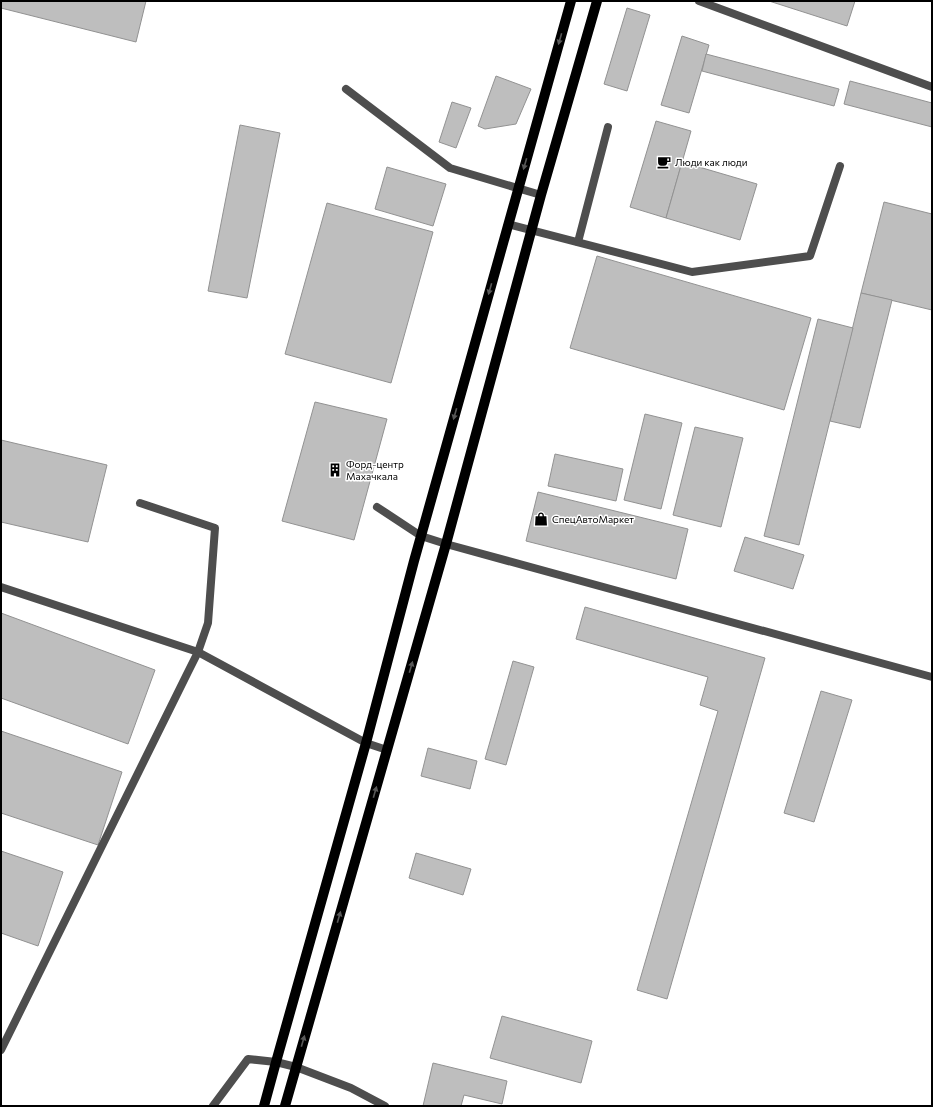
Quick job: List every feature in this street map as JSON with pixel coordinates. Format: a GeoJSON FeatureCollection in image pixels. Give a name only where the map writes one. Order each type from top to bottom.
{"type":"FeatureCollection","features":[{"type":"Feature","properties":{"kind":"main road"},"geometry":{"type":"LineString","coordinates":[[264,1106],[366,743],[421,536],[571,1]]}},
{"type":"Feature","properties":{"kind":"main road"},"geometry":{"type":"LineString","coordinates":[[285,1106],[388,750],[541,195],[597,1]]}},
{"type":"Feature","properties":{"kind":"lane"},"geometry":{"type":"LineString","coordinates":[[699,1],[932,87]]}},
{"type":"Feature","properties":{"kind":"lane"},"geometry":{"type":"LineString","coordinates":[[346,89],[450,168],[541,195]]}},
{"type":"Feature","properties":{"kind":"lane"},"geometry":{"type":"LineString","coordinates":[[578,242],[608,128]]}},
{"type":"Feature","properties":{"kind":"lane"},"geometry":{"type":"LineString","coordinates":[[508,224],[692,272],[810,256],[840,166]]}},
{"type":"Feature","properties":{"kind":"lane"},"geometry":{"type":"LineString","coordinates":[[1,1050],[198,652],[208,623],[215,528],[140,503]]}},
{"type":"Feature","properties":{"kind":"lane"},"geometry":{"type":"LineString","coordinates":[[377,507],[421,536],[446,544],[932,677]]}},
{"type":"Feature","properties":{"kind":"lane"},"geometry":{"type":"LineString","coordinates":[[1,587],[198,652],[366,743],[388,750]]}},
{"type":"Feature","properties":{"kind":"lane"},"geometry":{"type":"LineString","coordinates":[[213,1106],[248,1059],[276,1062],[296,1067],[351,1088],[385,1106]]}},
{"type":"Feature","properties":{"kind":"building"},"geometry":{"type":"Polygon","coordinates":[[[1,1],[146,1],[136,42],[1,8],[1,1]]]}},
{"type":"Feature","properties":{"kind":"building"},"geometry":{"type":"Polygon","coordinates":[[[769,1],[855,1],[847,26],[769,1]]]}},
{"type":"Feature","properties":{"kind":"building"},"geometry":{"type":"Polygon","coordinates":[[[627,8],[650,15],[627,91],[604,84],[627,8]]]}},
{"type":"Feature","properties":{"kind":"building"},"geometry":{"type":"Polygon","coordinates":[[[682,36],[709,45],[689,113],[661,105],[682,36]]]}},
{"type":"Feature","properties":{"kind":"building"},"geometry":{"type":"Polygon","coordinates":[[[706,54],[839,89],[834,106],[702,71],[706,54]]]}},
{"type":"Feature","properties":{"kind":"building"},"geometry":{"type":"Polygon","coordinates":[[[496,76],[531,89],[516,124],[485,129],[478,126],[496,76]]]}},
{"type":"Feature","properties":{"kind":"building"},"geometry":{"type":"Polygon","coordinates":[[[850,81],[932,103],[932,127],[844,104],[850,81]]]}},
{"type":"Feature","properties":{"kind":"building"},"geometry":{"type":"Polygon","coordinates":[[[452,102],[471,108],[456,148],[439,142],[452,102]]]}},
{"type":"Feature","properties":{"kind":"building"},"geometry":{"type":"Polygon","coordinates":[[[656,121],[691,131],[666,218],[630,207],[656,121]]]}},
{"type":"Feature","properties":{"kind":"building"},"geometry":{"type":"Polygon","coordinates":[[[240,125],[280,133],[247,298],[208,291],[240,125]]]}},
{"type":"Feature","properties":{"kind":"building"},"geometry":{"type":"Polygon","coordinates":[[[682,162],[757,184],[740,240],[666,218],[682,162]]]}},
{"type":"Feature","properties":{"kind":"building"},"geometry":{"type":"Polygon","coordinates":[[[387,167],[446,184],[433,226],[375,209],[387,167]]]}},
{"type":"Feature","properties":{"kind":"building"},"geometry":{"type":"Polygon","coordinates":[[[884,202],[932,214],[932,310],[861,293],[884,202]]]}},
{"type":"Feature","properties":{"kind":"building"},"geometry":{"type":"Polygon","coordinates":[[[327,203],[433,232],[391,383],[285,354],[327,203]]]}},
{"type":"Feature","properties":{"kind":"building"},"geometry":{"type":"Polygon","coordinates":[[[597,256],[811,318],[784,410],[570,348],[597,256]]]}},
{"type":"Feature","properties":{"kind":"building"},"geometry":{"type":"Polygon","coordinates":[[[861,293],[892,300],[860,428],[830,421],[861,293]]]}},
{"type":"Feature","properties":{"kind":"building"},"geometry":{"type":"Polygon","coordinates":[[[818,319],[853,328],[799,545],[764,536],[818,319]]]}},
{"type":"Feature","properties":{"kind":"building","name":"Форд-центр Махачкала"},"geometry":{"type":"Polygon","coordinates":[[[315,402],[387,419],[354,540],[282,521],[315,402]]]}},
{"type":"Feature","properties":{"kind":"building"},"geometry":{"type":"Polygon","coordinates":[[[645,414],[682,423],[661,509],[624,500],[645,414]]]}},
{"type":"Feature","properties":{"kind":"building"},"geometry":{"type":"Polygon","coordinates":[[[695,427],[743,438],[721,527],[673,515],[695,427]]]}},
{"type":"Feature","properties":{"kind":"building"},"geometry":{"type":"Polygon","coordinates":[[[1,440],[107,465],[88,542],[1,522],[1,440]]]}},
{"type":"Feature","properties":{"kind":"building"},"geometry":{"type":"Polygon","coordinates":[[[555,454],[623,469],[616,501],[548,486],[555,454]]]}},
{"type":"Feature","properties":{"kind":"building"},"geometry":{"type":"Polygon","coordinates":[[[538,492],[688,529],[676,579],[526,541],[538,492]]]}},
{"type":"Feature","properties":{"kind":"building"},"geometry":{"type":"Polygon","coordinates":[[[745,537],[804,555],[793,589],[734,571],[745,537]]]}},
{"type":"Feature","properties":{"kind":"building"},"geometry":{"type":"Polygon","coordinates":[[[585,607],[765,658],[667,999],[637,990],[718,711],[700,705],[708,677],[576,639],[585,607]]]}},
{"type":"Feature","properties":{"kind":"building"},"geometry":{"type":"Polygon","coordinates":[[[1,613],[155,670],[128,744],[1,698],[1,613]]]}},
{"type":"Feature","properties":{"kind":"building"},"geometry":{"type":"Polygon","coordinates":[[[513,661],[534,667],[506,765],[485,759],[513,661]]]}},
{"type":"Feature","properties":{"kind":"building"},"geometry":{"type":"Polygon","coordinates":[[[821,691],[852,700],[814,822],[784,813],[821,691]]]}},
{"type":"Feature","properties":{"kind":"building"},"geometry":{"type":"Polygon","coordinates":[[[1,731],[122,772],[98,845],[1,813],[1,731]]]}},
{"type":"Feature","properties":{"kind":"building"},"geometry":{"type":"Polygon","coordinates":[[[428,748],[477,761],[470,789],[421,776],[428,748]]]}},
{"type":"Feature","properties":{"kind":"building"},"geometry":{"type":"Polygon","coordinates":[[[1,851],[63,872],[38,946],[1,933],[1,851]]]}},
{"type":"Feature","properties":{"kind":"building"},"geometry":{"type":"Polygon","coordinates":[[[416,853],[471,869],[463,895],[409,878],[416,853]]]}},
{"type":"Feature","properties":{"kind":"building"},"geometry":{"type":"Polygon","coordinates":[[[502,1016],[592,1041],[581,1083],[490,1058],[502,1016]]]}},
{"type":"Feature","properties":{"kind":"building"},"geometry":{"type":"Polygon","coordinates":[[[433,1063],[507,1081],[502,1104],[464,1095],[461,1106],[423,1106],[433,1063]]]}},
{"type":"Feature","properties":{"kind":"place","name":"Люди как люди"},"geometry":{"type":"Point","coordinates":[664,162]}},
{"type":"Feature","properties":{"kind":"place","name":"Форд-центр Махачкала"},"geometry":{"type":"Point","coordinates":[335,470]}},
{"type":"Feature","properties":{"kind":"place","name":"СпецАвтоМаркет"},"geometry":{"type":"Point","coordinates":[541,519]}}]}
